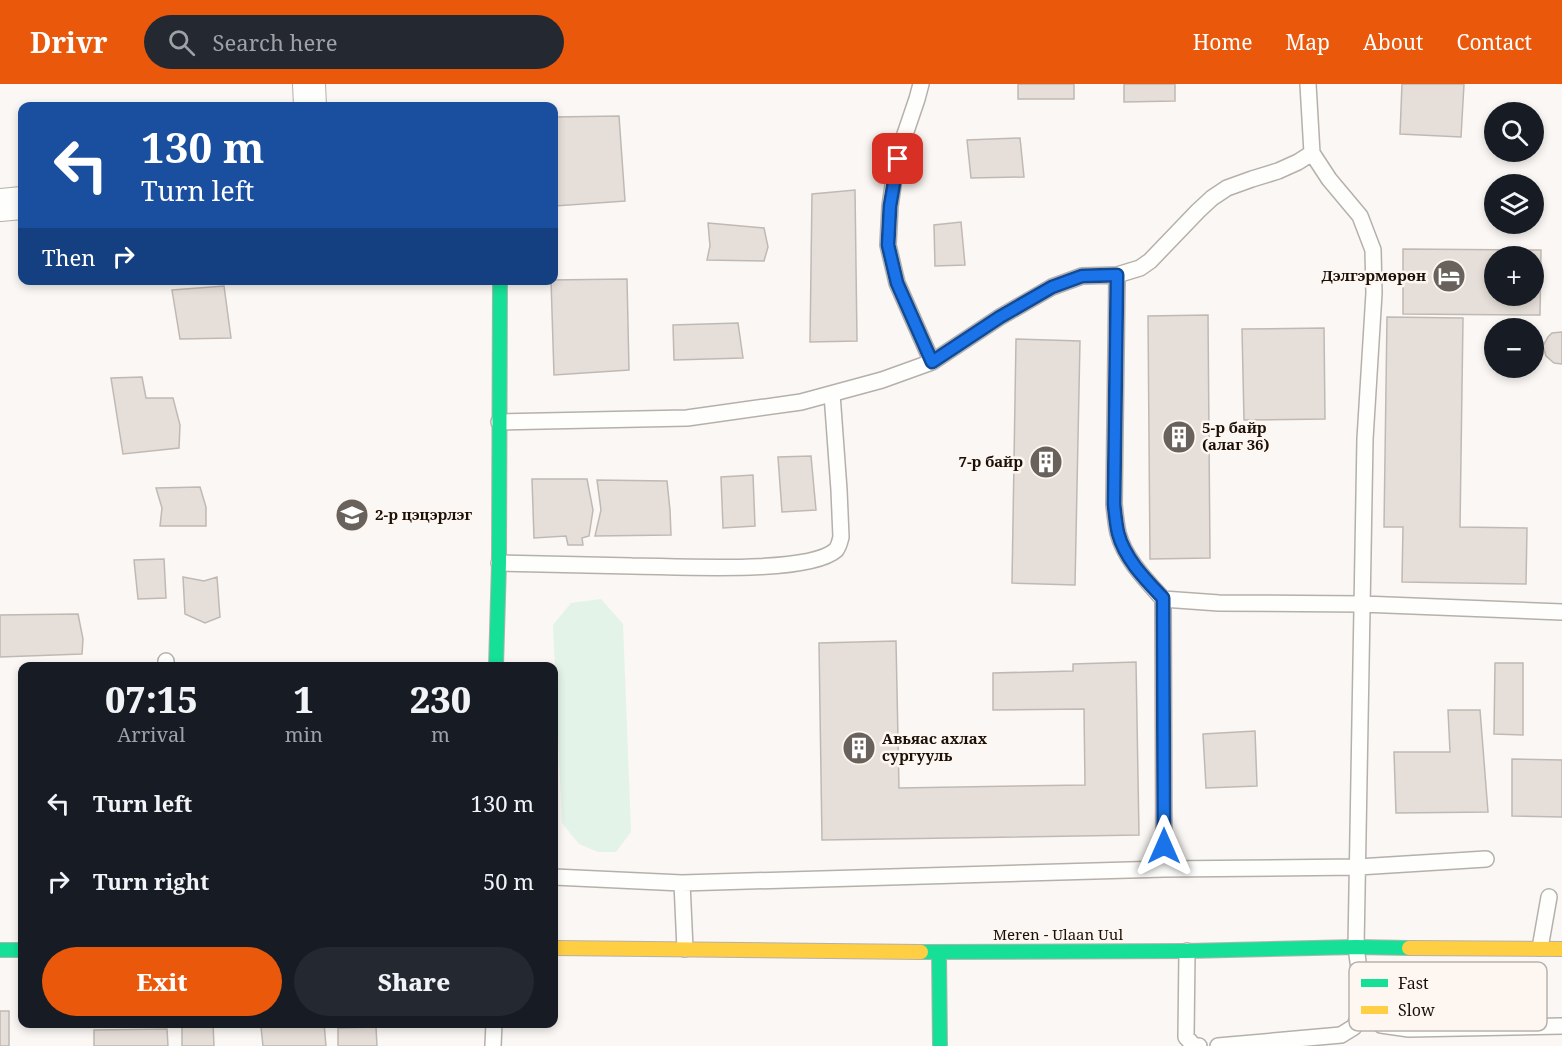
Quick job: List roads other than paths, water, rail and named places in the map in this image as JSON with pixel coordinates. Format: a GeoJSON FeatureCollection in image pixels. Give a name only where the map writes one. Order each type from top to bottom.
{"type":"FeatureCollection","features":[{"type":"Feature","properties":{"kind":"street"},"geometry":{"type":"LineString","coordinates":[[309,84],[310,102]]}},
{"type":"Feature","properties":{"kind":"street"},"geometry":{"type":"LineString","coordinates":[[0,206],[18,204]]}},
{"type":"Feature","properties":{"kind":"street"},"geometry":{"type":"LineString","coordinates":[[496,662],[499,563],[500,285]]}},
{"type":"Feature","properties":{"kind":"street","name":"Meren - Ulaan Uul"},"geometry":{"type":"LineString","coordinates":[[558,948],[939,952],[1187,951],[1356,947],[1562,949]]}},
{"type":"Feature","properties":{"kind":"street"},"geometry":{"type":"LineString","coordinates":[[0,950],[18,950]]}},
{"type":"Feature","properties":{"kind":"street"},"geometry":{"type":"LineString","coordinates":[[939,952],[940,1046]]}},
{"type":"Feature","properties":{"kind":"lane"},"geometry":{"type":"LineString","coordinates":[[921,84],[895,172],[888,245],[897,283],[932,362]]}},
{"type":"Feature","properties":{"kind":"lane"},"geometry":{"type":"LineString","coordinates":[[1308,84],[1312,153],[1329,179],[1360,216],[1373,250],[1374,293],[1365,439],[1356,947],[1358,962]]}},
{"type":"Feature","properties":{"kind":"lane"},"geometry":{"type":"LineString","coordinates":[[499,422],[687,418],[801,402],[882,380],[932,362],[1000,317],[1052,287],[1082,276],[1117,275],[1131,272],[1150,261],[1198,211],[1227,188],[1278,171],[1312,153]]}},
{"type":"Feature","properties":{"kind":"lane"},"geometry":{"type":"LineString","coordinates":[[1117,275],[1114,504],[1118,533],[1129,557],[1145,580],[1163,598],[1219,603],[1362,604],[1562,612]]}},
{"type":"Feature","properties":{"kind":"lane"},"geometry":{"type":"LineString","coordinates":[[499,563],[743,568],[795,563],[825,556],[836,550],[841,537],[832,394]]}},
{"type":"Feature","properties":{"kind":"lane"},"geometry":{"type":"LineString","coordinates":[[1163,598],[1164,869]]}},
{"type":"Feature","properties":{"kind":"lane"},"geometry":{"type":"LineString","coordinates":[[558,877],[682,883],[1164,869],[1358,867],[1486,858]]}},
{"type":"Feature","properties":{"kind":"lane"},"geometry":{"type":"LineString","coordinates":[[682,883],[685,949]]}},
{"type":"Feature","properties":{"kind":"lane"},"geometry":{"type":"LineString","coordinates":[[1540,948],[1549,897]]}},
{"type":"Feature","properties":{"kind":"lane"},"geometry":{"type":"LineString","coordinates":[[1187,951],[1186,1037],[1194,1046],[1199,1046]]}},
{"type":"Feature","properties":{"kind":"lane"},"geometry":{"type":"LineString","coordinates":[[1547,1026],[1562,1026]]}},
{"type":"Feature","properties":{"kind":"lane"},"geometry":{"type":"LineString","coordinates":[[493,1046],[494,1028]]}},
{"type":"Feature","properties":{"kind":"lane"},"geometry":{"type":"LineString","coordinates":[[1218,1046],[1341,1035],[1349,1030]]}},
{"type":"Feature","properties":{"kind":"place","name":"Дэлгэрмөрөн"},"geometry":{"type":"Point","coordinates":[1449,276]}},
{"type":"Feature","properties":{"kind":"place","name":"5-р байр (алаг 36)"},"geometry":{"type":"Point","coordinates":[1179,437]}},
{"type":"Feature","properties":{"kind":"place","name":"7-р байр"},"geometry":{"type":"Point","coordinates":[1046,462]}},
{"type":"Feature","properties":{"kind":"place","name":"2-р цэцэрлэг"},"geometry":{"type":"Point","coordinates":[352,515]}},
{"type":"Feature","properties":{"kind":"place","name":"Авьяас ахлах сургууль"},"geometry":{"type":"Point","coordinates":[859,748]}}]}
